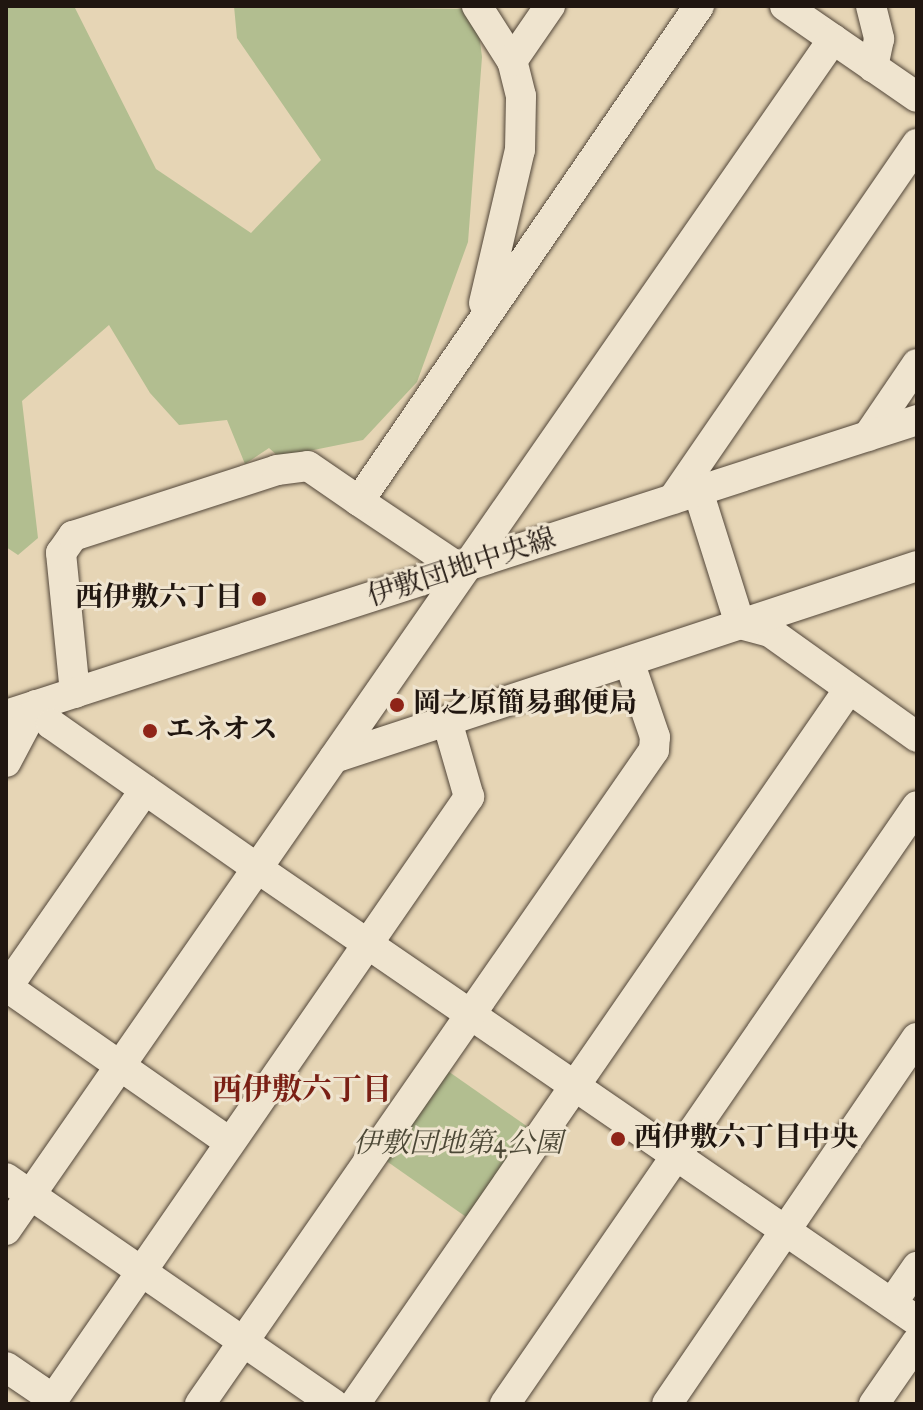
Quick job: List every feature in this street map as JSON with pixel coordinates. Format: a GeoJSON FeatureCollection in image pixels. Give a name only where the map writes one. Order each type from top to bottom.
{"type":"FeatureCollection","features":[{"type":"Feature","properties":{"kind":"street"},"geometry":{"type":"LineString","coordinates":[[477,6],[512,61],[521,96],[520,150],[479,322]]}},
{"type":"Feature","properties":{"kind":"street"},"geometry":{"type":"LineString","coordinates":[[512,61],[550,6]]}},
{"type":"Feature","properties":{"kind":"street"},"geometry":{"type":"LineString","coordinates":[[359,501],[479,322],[699,6]]}},
{"type":"Feature","properties":{"kind":"street"},"geometry":{"type":"LineString","coordinates":[[785,6],[917,97]]}},
{"type":"Feature","properties":{"kind":"street"},"geometry":{"type":"LineString","coordinates":[[871,6],[879,39],[873,67]]}},
{"type":"Feature","properties":{"kind":"street"},"geometry":{"type":"LineString","coordinates":[[6,1230],[18,1187],[119,1066],[462,570],[504,519],[833,39]]}},
{"type":"Feature","properties":{"kind":"street"},"geometry":{"type":"LineString","coordinates":[[740,624],[686,495],[917,144]]}},
{"type":"Feature","properties":{"kind":"street"},"geometry":{"type":"LineString","coordinates":[[868,436],[917,364]]}},
{"type":"Feature","properties":{"kind":"street","name":"伊敷団地中央線"},"geometry":{"type":"LineString","coordinates":[[6,715],[462,570],[917,420]]}},
{"type":"Feature","properties":{"kind":"street"},"geometry":{"type":"LineString","coordinates":[[75,693],[61,553],[73,536],[277,470],[308,466],[462,570]]}},
{"type":"Feature","properties":{"kind":"street"},"geometry":{"type":"LineString","coordinates":[[334,758],[917,566]]}},
{"type":"Feature","properties":{"kind":"street"},"geometry":{"type":"LineString","coordinates":[[740,624],[770,632],[917,737]]}},
{"type":"Feature","properties":{"kind":"street"},"geometry":{"type":"LineString","coordinates":[[200,1404],[473,1017],[654,750],[655,737],[629,661]]}},
{"type":"Feature","properties":{"kind":"street"},"geometry":{"type":"LineString","coordinates":[[355,1404],[849,689]]}},
{"type":"Feature","properties":{"kind":"street"},"geometry":{"type":"LineString","coordinates":[[6,762],[36,705],[51,724],[145,790],[917,1321]]}},
{"type":"Feature","properties":{"kind":"street"},"geometry":{"type":"LineString","coordinates":[[6,1367],[51,1401],[469,797],[447,721]]}},
{"type":"Feature","properties":{"kind":"street"},"geometry":{"type":"LineString","coordinates":[[145,790],[7,988],[229,1142]]}},
{"type":"Feature","properties":{"kind":"street"},"geometry":{"type":"LineString","coordinates":[[505,1404],[674,1154],[917,806]]}},
{"type":"Feature","properties":{"kind":"street"},"geometry":{"type":"LineString","coordinates":[[667,1404],[917,1038]]}},
{"type":"Feature","properties":{"kind":"street"},"geometry":{"type":"LineString","coordinates":[[18,1187],[334,1404]]}},
{"type":"Feature","properties":{"kind":"street"},"geometry":{"type":"LineString","coordinates":[[892,1303],[917,1267]]}},
{"type":"Feature","properties":{"kind":"street"},"geometry":{"type":"LineString","coordinates":[[874,1404],[917,1342]]}},
{"type":"Feature","properties":{"kind":"green space"},"geometry":{"type":"Polygon","coordinates":[[[6,6],[74,6],[156,169],[251,233],[321,160],[237,38],[234,6],[476,9],[482,57],[468,242],[417,382],[363,440],[279,457],[269,448],[245,464],[227,420],[179,425],[150,393],[109,325],[22,401],[38,538],[18,555],[6,547],[6,6]]]}},
{"type":"Feature","properties":{"kind":"green space","name":"伊敷団地第4公園"},"geometry":{"type":"Polygon","coordinates":[[[445,1069],[533,1130],[470,1220],[382,1158],[445,1069]]]}},
{"type":"Feature","properties":{"kind":"place","name":"西伊敷六丁目"},"geometry":{"type":"Point","coordinates":[259,599]}},
{"type":"Feature","properties":{"kind":"place","name":"岡之原簡易郵便局"},"geometry":{"type":"Point","coordinates":[397,705]}},
{"type":"Feature","properties":{"kind":"place","name":"エネオス"},"geometry":{"type":"Point","coordinates":[150,731]}},
{"type":"Feature","properties":{"kind":"place","name":"西伊敷六丁目中央"},"geometry":{"type":"Point","coordinates":[618,1139]}},
{"type":"Feature","properties":{"kind":"district","name":"西伊敷六丁目"},"geometry":{"type":"Point","coordinates":[302,1091]}}]}
